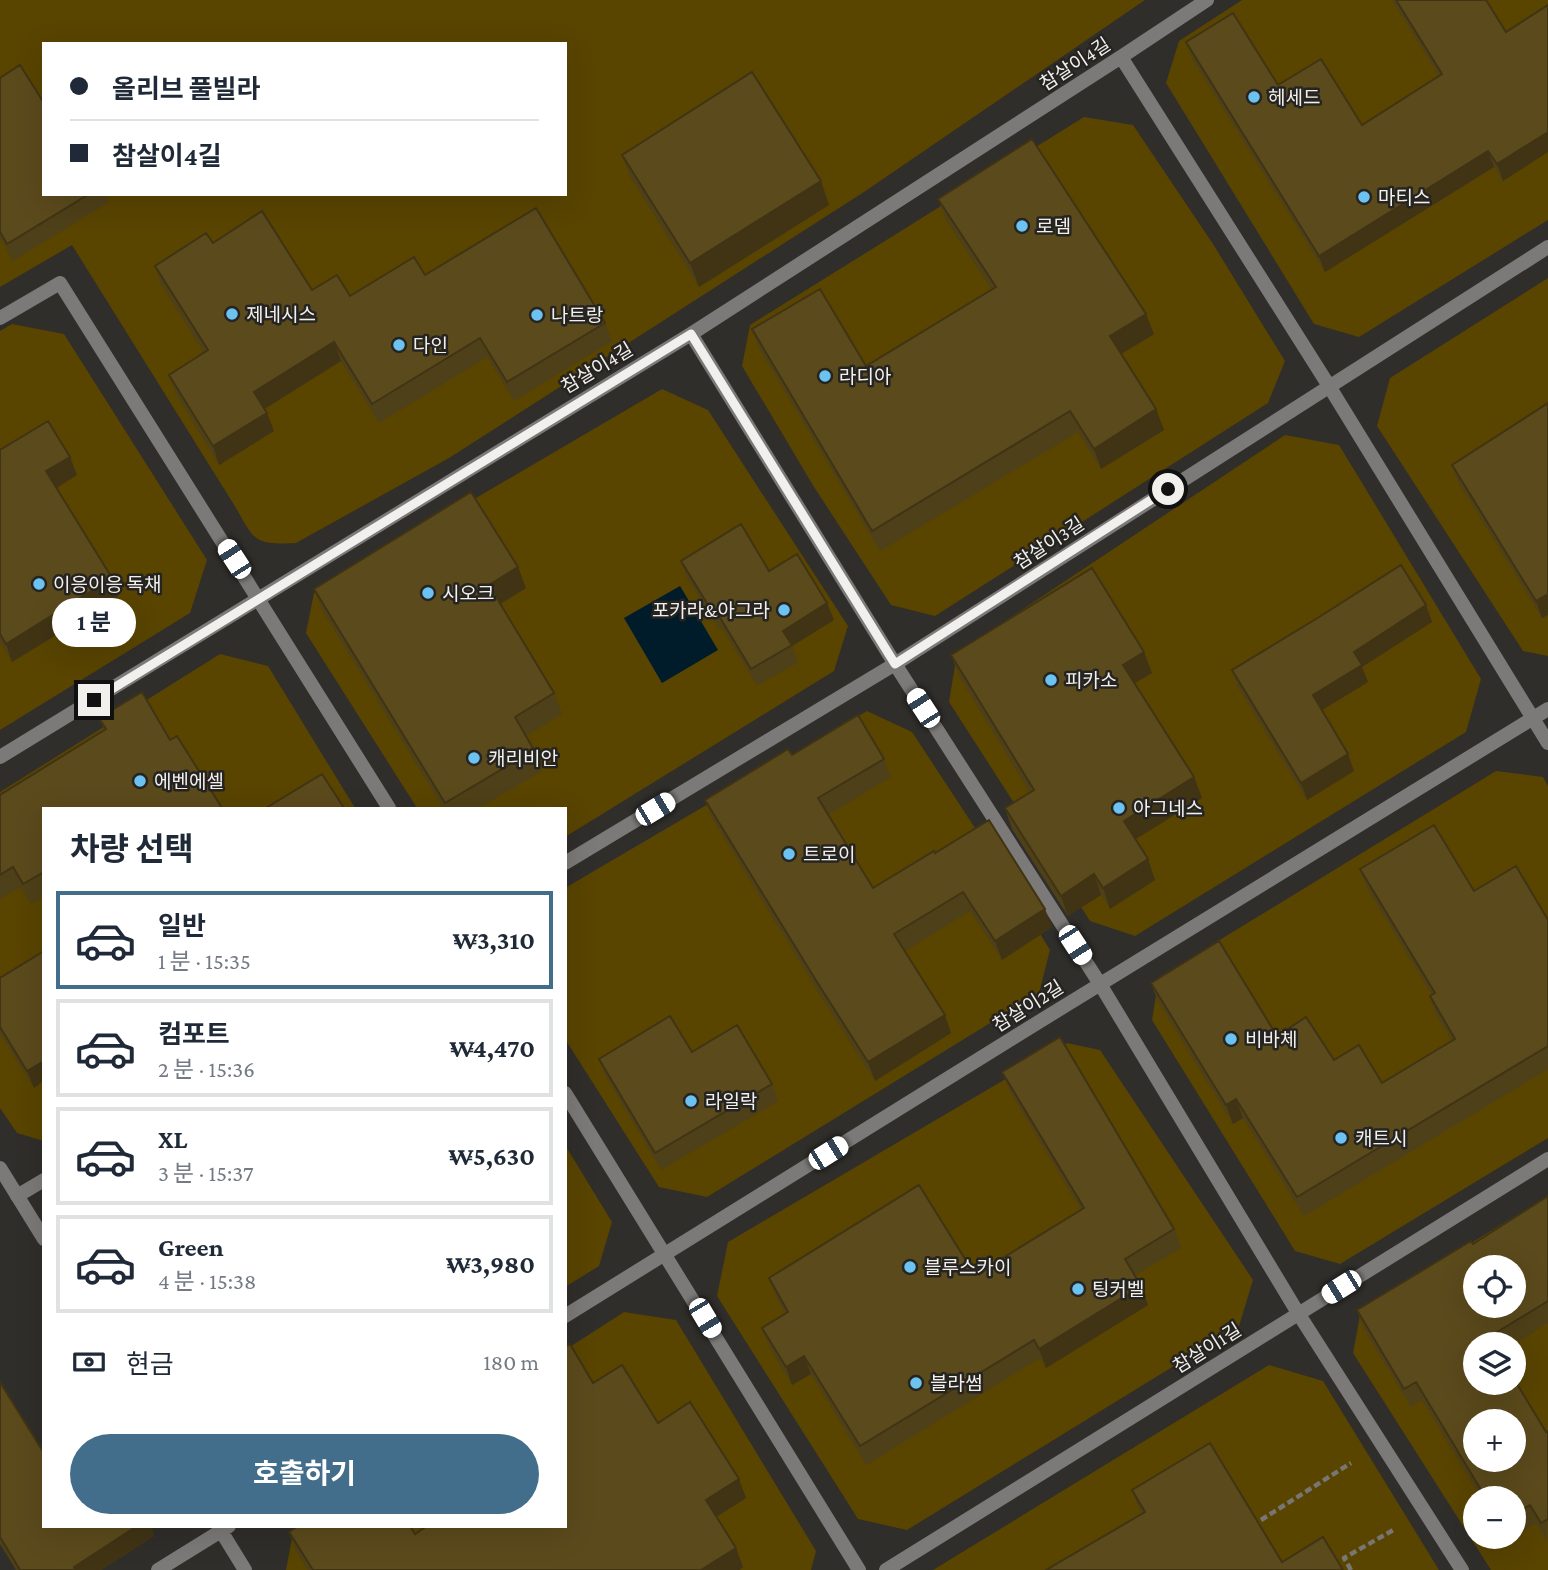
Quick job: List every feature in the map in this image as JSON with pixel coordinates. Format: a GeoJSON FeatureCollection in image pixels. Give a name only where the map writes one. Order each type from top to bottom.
{"type":"FeatureCollection","features":[{"type":"Feature","properties":{"kind":"street","name":"참살이4길"},"geometry":{"type":"LineString","coordinates":[[0,757],[691,334],[1207,0]]}},
{"type":"Feature","properties":{"kind":"street"},"geometry":{"type":"LineString","coordinates":[[1121,57],[1329,386],[1548,743]]}},
{"type":"Feature","properties":{"kind":"street","name":"참살이3길"},"geometry":{"type":"LineString","coordinates":[[567,862],[895,664],[1548,247]]}},
{"type":"Feature","properties":{"kind":"street"},"geometry":{"type":"LineString","coordinates":[[0,318],[60,283],[388,807]]}},
{"type":"Feature","properties":{"kind":"street"},"geometry":{"type":"LineString","coordinates":[[691,334],[895,664],[1100,984],[1298,1313],[1462,1570]]}},
{"type":"Feature","properties":{"kind":"street","name":"참살이2길"},"geometry":{"type":"LineString","coordinates":[[567,1315],[1548,709]]}},
{"type":"Feature","properties":{"kind":"street"},"geometry":{"type":"LineString","coordinates":[[567,1096],[859,1570]]}},
{"type":"Feature","properties":{"kind":"street","name":"참살이1길"},"geometry":{"type":"LineString","coordinates":[[886,1570],[1548,1158]]}},
{"type":"Feature","properties":{"kind":"street"},"geometry":{"type":"LineString","coordinates":[[0,1168],[42,1236]]}},
{"type":"Feature","properties":{"kind":"street"},"geometry":{"type":"LineString","coordinates":[[18,1196],[42,1181]]}},
{"type":"Feature","properties":{"kind":"street"},"geometry":{"type":"LineString","coordinates":[[159,1570],[222,1528],[245,1570]]}},
{"type":"Feature","properties":{"kind":"path"},"geometry":{"type":"LineString","coordinates":[[1261,1520],[1381,1444]]}},
{"type":"Feature","properties":{"kind":"path"},"geometry":{"type":"LineString","coordinates":[[1351,1570],[1344,1558],[1425,1512]]}},
{"type":"Feature","properties":{"kind":"shaded area"},"geometry":{"type":"Polygon","coordinates":[[[0,0],[1145,0],[864,192],[449,458],[296,543],[264,542],[253,535],[72,245],[0,287],[0,0]]]}},
{"type":"Feature","properties":{"kind":"shaded area"},"geometry":{"type":"Polygon","coordinates":[[[1242,0],[1548,0],[1548,220],[1359,337],[1314,324],[1166,83],[1179,41],[1242,0]]]}},
{"type":"Feature","properties":{"kind":"shaded area"},"geometry":{"type":"Polygon","coordinates":[[[1084,117],[1133,125],[1213,244],[1285,361],[1268,403],[935,616],[891,605],[814,487],[742,366],[750,325],[1084,117]]]}},
{"type":"Feature","properties":{"kind":"shaded area"},"geometry":{"type":"Polygon","coordinates":[[[1548,278],[1548,656],[1523,651],[1377,426],[1390,378],[1548,278]]]}},
{"type":"Feature","properties":{"kind":"shaded area"},"geometry":{"type":"Polygon","coordinates":[[[12,324],[64,334],[207,560],[190,613],[0,730],[0,331],[12,324]]]}},
{"type":"Feature","properties":{"kind":"shaded area"},"geometry":{"type":"Polygon","coordinates":[[[662,389],[708,410],[848,626],[834,671],[567,836],[567,807],[416,807],[306,633],[314,593],[662,389]]]}},
{"type":"Feature","properties":{"kind":"shaded area"},"geometry":{"type":"Polygon","coordinates":[[[1285,435],[1339,445],[1481,679],[1466,732],[1135,936],[1090,921],[949,702],[957,653],[1285,435]]]}},
{"type":"Feature","properties":{"kind":"shaded area"},"geometry":{"type":"Polygon","coordinates":[[[220,654],[268,666],[354,807],[42,807],[42,1140],[17,1133],[0,1108],[0,792],[220,654]]]}},
{"type":"Feature","properties":{"kind":"shaded area"},"geometry":{"type":"Polygon","coordinates":[[[867,711],[912,732],[1050,950],[1039,993],[707,1197],[659,1187],[567,1042],[567,887],[867,711]]]}},
{"type":"Feature","properties":{"kind":"shaded area"},"geometry":{"type":"Polygon","coordinates":[[[1496,771],[1543,777],[1548,786],[1548,1138],[1340,1264],[1295,1251],[1152,1020],[1159,977],[1496,771]]]}},
{"type":"Feature","properties":{"kind":"shaded area"},"geometry":{"type":"Polygon","coordinates":[[[1067,1043],[1100,1050],[1253,1280],[1239,1326],[907,1530],[858,1519],[717,1296],[728,1242],[1067,1043]]]}},
{"type":"Feature","properties":{"kind":"shaded area"},"geometry":{"type":"Polygon","coordinates":[[[567,1148],[612,1222],[599,1266],[567,1286],[567,1148]]]}},
{"type":"Feature","properties":{"kind":"shaded area"},"geometry":{"type":"Polygon","coordinates":[[[1548,1196],[1548,1570],[1491,1570],[1478,1549],[1526,1549],[1526,1486],[1463,1486],[1463,1526],[1353,1353],[1361,1310],[1548,1196]]]}},
{"type":"Feature","properties":{"kind":"shaded area"},"geometry":{"type":"Polygon","coordinates":[[[624,1312],[676,1320],[816,1551],[811,1570],[286,1570],[294,1528],[567,1528],[567,1349],[624,1312]]]}},
{"type":"Feature","properties":{"kind":"shaded area"},"geometry":{"type":"Polygon","coordinates":[[[1269,1365],[1323,1381],[1439,1570],[933,1570],[1269,1365]]]}},
{"type":"Feature","properties":{"kind":"water"},"geometry":{"type":"Polygon","coordinates":[[[680,586],[718,650],[662,683],[624,618],[680,586]]]}},
{"type":"Feature","properties":{"kind":"building"},"geometry":{"type":"Polygon","coordinates":[[[1396,0],[1486,0],[1506,32],[1548,5],[1548,132],[1497,164],[1488,151],[1319,256],[1186,42],[1233,13],[1278,85],[1321,59],[1362,125],[1442,74],[1396,0]]]}},
{"type":"Feature","properties":{"kind":"building"},"geometry":{"type":"Polygon","coordinates":[[[20,65],[42,100],[42,196],[86,196],[7,244],[0,232],[0,78],[20,65]]]}},
{"type":"Feature","properties":{"kind":"building"},"geometry":{"type":"Polygon","coordinates":[[[752,72],[821,181],[690,263],[622,155],[752,72]]]}},
{"type":"Feature","properties":{"kind":"building"},"geometry":{"type":"Polygon","coordinates":[[[1032,139],[1146,314],[1110,336],[1156,409],[1094,449],[1070,411],[872,531],[752,329],[820,289],[866,366],[996,287],[938,199],[1032,139]]]}},
{"type":"Feature","properties":{"kind":"building"},"geometry":{"type":"Polygon","coordinates":[[[536,208],[605,323],[507,382],[480,338],[372,404],[334,342],[254,392],[267,413],[213,446],[169,375],[208,350],[155,266],[206,233],[213,243],[262,211],[312,290],[337,275],[350,296],[414,257],[425,275],[536,208]]]}},
{"type":"Feature","properties":{"kind":"building"},"geometry":{"type":"Polygon","coordinates":[[[1548,403],[1548,594],[1536,601],[1452,465],[1548,403]]]}},
{"type":"Feature","properties":{"kind":"building"},"geometry":{"type":"Polygon","coordinates":[[[48,421],[70,457],[46,471],[112,578],[6,644],[0,634],[0,450],[48,421]]]}},
{"type":"Feature","properties":{"kind":"building"},"geometry":{"type":"Polygon","coordinates":[[[471,492],[518,567],[489,585],[554,693],[515,717],[534,750],[445,803],[314,589],[471,492]]]}},
{"type":"Feature","properties":{"kind":"building"},"geometry":{"type":"Polygon","coordinates":[[[741,524],[769,571],[797,554],[827,603],[783,631],[792,645],[751,669],[716,611],[713,613],[681,561],[741,524]]]}},
{"type":"Feature","properties":{"kind":"building"},"geometry":{"type":"Polygon","coordinates":[[[1401,565],[1426,605],[1354,652],[1362,665],[1313,695],[1348,754],[1301,783],[1232,670],[1401,565]]]}},
{"type":"Feature","properties":{"kind":"building"},"geometry":{"type":"Polygon","coordinates":[[[1092,568],[1144,652],[1123,665],[1194,777],[1124,821],[1148,859],[1103,888],[1094,874],[1061,896],[1005,808],[1034,790],[951,655],[1092,568]]]}},
{"type":"Feature","properties":{"kind":"building"},"geometry":{"type":"Polygon","coordinates":[[[142,692],[170,740],[177,736],[221,807],[42,807],[42,873],[23,884],[13,867],[0,875],[0,795],[106,729],[99,718],[142,692]]]}},
{"type":"Feature","properties":{"kind":"building"},"geometry":{"type":"Polygon","coordinates":[[[858,715],[884,759],[818,798],[873,888],[989,820],[1045,909],[995,941],[963,892],[894,934],[945,1015],[868,1062],[705,800],[788,749],[792,755],[858,715]]]}},
{"type":"Feature","properties":{"kind":"building"},"geometry":{"type":"Polygon","coordinates":[[[322,774],[343,807],[268,807],[322,774]]]}},
{"type":"Feature","properties":{"kind":"building"},"geometry":{"type":"Polygon","coordinates":[[[1434,825],[1474,891],[1516,866],[1548,920],[1548,1046],[1297,1197],[1236,1099],[1226,1105],[1151,983],[1219,941],[1277,1036],[1306,1017],[1334,1060],[1359,1045],[1382,1083],[1455,1039],[1430,996],[1435,993],[1360,869],[1434,825]]]}},
{"type":"Feature","properties":{"kind":"building"},"geometry":{"type":"Polygon","coordinates":[[[42,952],[42,1062],[27,1071],[0,1027],[0,978],[42,952]]]}},
{"type":"Feature","properties":{"kind":"building"},"geometry":{"type":"Polygon","coordinates":[[[670,1016],[692,1052],[737,1025],[772,1084],[655,1153],[599,1059],[670,1016]]]}},
{"type":"Feature","properties":{"kind":"building"},"geometry":{"type":"Polygon","coordinates":[[[1060,1037],[1174,1229],[1125,1259],[1141,1286],[1039,1349],[1034,1340],[860,1446],[804,1356],[786,1367],[762,1328],[788,1312],[769,1278],[919,1185],[975,1275],[1084,1208],[1002,1072],[1060,1037]]]}},
{"type":"Feature","properties":{"kind":"building"},"geometry":{"type":"Polygon","coordinates":[[[1548,1196],[1548,1301],[1526,1314],[1526,1255],[1463,1255],[1463,1318],[1520,1318],[1497,1332],[1463,1332],[1463,1395],[1524,1395],[1546,1432],[1548,1431],[1548,1519],[1541,1523],[1530,1505],[1526,1507],[1526,1486],[1479,1486],[1470,1472],[1526,1472],[1526,1409],[1463,1409],[1463,1460],[1416,1382],[1404,1389],[1357,1310],[1471,1241],[1473,1244],[1548,1196]]]}},
{"type":"Feature","properties":{"kind":"building"},"geometry":{"type":"Polygon","coordinates":[[[570,1344],[593,1383],[622,1365],[658,1423],[690,1402],[739,1479],[706,1500],[736,1548],[701,1570],[313,1570],[289,1532],[295,1528],[411,1528],[415,1534],[424,1528],[567,1528],[567,1346],[570,1344]]]}},
{"type":"Feature","properties":{"kind":"building"},"geometry":{"type":"Polygon","coordinates":[[[0,1382],[42,1450],[42,1528],[134,1528],[73,1570],[20,1570],[0,1537],[0,1382]]]}},
{"type":"Feature","properties":{"kind":"building"},"geometry":{"type":"Polygon","coordinates":[[[1210,1443],[1282,1562],[1323,1537],[1343,1570],[1046,1570],[1145,1512],[1132,1490],[1210,1443]]]}},
{"type":"Feature","properties":{"kind":"place","name":"헤세드"},"geometry":{"type":"Point","coordinates":[1254,97]}},
{"type":"Feature","properties":{"kind":"place","name":"마티스"},"geometry":{"type":"Point","coordinates":[1364,197]}},
{"type":"Feature","properties":{"kind":"place","name":"로뎀"},"geometry":{"type":"Point","coordinates":[1022,226]}},
{"type":"Feature","properties":{"kind":"place","name":"제네시스"},"geometry":{"type":"Point","coordinates":[232,314]}},
{"type":"Feature","properties":{"kind":"place","name":"나트랑"},"geometry":{"type":"Point","coordinates":[537,315]}},
{"type":"Feature","properties":{"kind":"place","name":"다인"},"geometry":{"type":"Point","coordinates":[399,345]}},
{"type":"Feature","properties":{"kind":"place","name":"라디아"},"geometry":{"type":"Point","coordinates":[825,376]}},
{"type":"Feature","properties":{"kind":"place","name":"이응이응 독채"},"geometry":{"type":"Point","coordinates":[39,584]}},
{"type":"Feature","properties":{"kind":"place","name":"시오크"},"geometry":{"type":"Point","coordinates":[428,593]}},
{"type":"Feature","properties":{"kind":"place","name":"포카라&아그라"},"geometry":{"type":"Point","coordinates":[784,610]}},
{"type":"Feature","properties":{"kind":"place","name":"피카소"},"geometry":{"type":"Point","coordinates":[1051,680]}},
{"type":"Feature","properties":{"kind":"place","name":"캐리비안"},"geometry":{"type":"Point","coordinates":[474,758]}},
{"type":"Feature","properties":{"kind":"place","name":"에벤에셀"},"geometry":{"type":"Point","coordinates":[140,781]}},
{"type":"Feature","properties":{"kind":"place","name":"아그네스"},"geometry":{"type":"Point","coordinates":[1119,808]}},
{"type":"Feature","properties":{"kind":"place","name":"트로이"},"geometry":{"type":"Point","coordinates":[789,854]}},
{"type":"Feature","properties":{"kind":"place","name":"비바체"},"geometry":{"type":"Point","coordinates":[1231,1039]}},
{"type":"Feature","properties":{"kind":"place","name":"라일락"},"geometry":{"type":"Point","coordinates":[691,1101]}},
{"type":"Feature","properties":{"kind":"place","name":"캐트시"},"geometry":{"type":"Point","coordinates":[1341,1138]}},
{"type":"Feature","properties":{"kind":"place","name":"블루스카이"},"geometry":{"type":"Point","coordinates":[910,1267]}},
{"type":"Feature","properties":{"kind":"place","name":"팅커벨"},"geometry":{"type":"Point","coordinates":[1078,1289]}},
{"type":"Feature","properties":{"kind":"place","name":"블라썸"},"geometry":{"type":"Point","coordinates":[916,1383]}},
{"type":"Feature","properties":{"kind":"route"},"geometry":{"type":"LineString","coordinates":[[94,700],[691,334],[895,664],[1168,489]]}}]}
